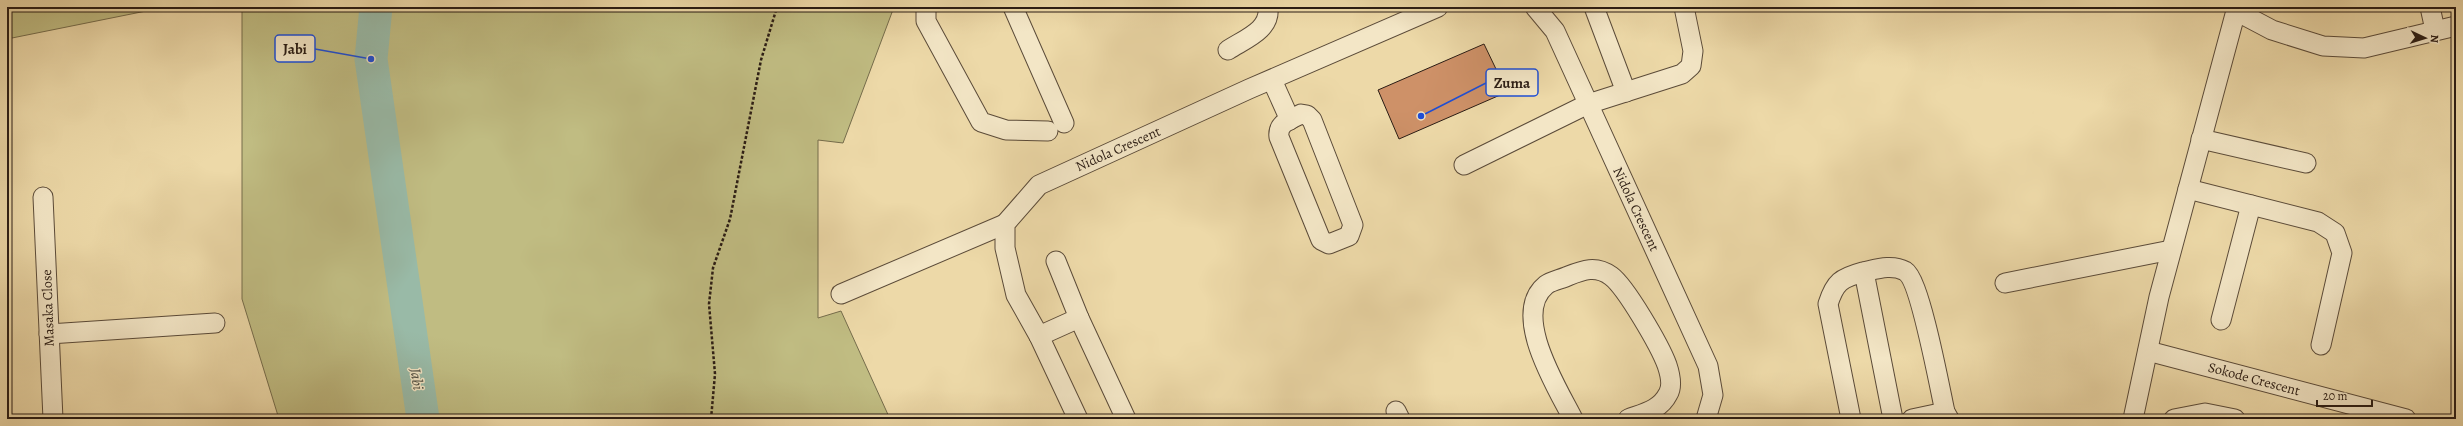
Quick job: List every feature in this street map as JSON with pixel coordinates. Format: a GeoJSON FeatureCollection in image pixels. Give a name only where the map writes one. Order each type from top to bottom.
{"type":"FeatureCollection","features":[{"type":"Feature","properties":{"kind":"street"},"geometry":{"type":"LineString","coordinates":[[926,7],[926,21],[981,122],[1006,130],[1056,127],[1013,7]]}},
{"type":"Feature","properties":{"kind":"street"},"geometry":{"type":"LineString","coordinates":[[1228,50],[1260,30],[1269,16],[1268,7]]}},
{"type":"Feature","properties":{"kind":"street","name":"Nidola Crescent"},"geometry":{"type":"LineString","coordinates":[[1005,224],[1039,185],[1438,7]]}},
{"type":"Feature","properties":{"kind":"street","name":"Nidola Crescent"},"geometry":{"type":"LineString","coordinates":[[1535,7],[1555,31],[1708,366],[1712,395],[1706,419]]}},
{"type":"Feature","properties":{"kind":"street"},"geometry":{"type":"LineString","coordinates":[[1594,7],[1626,92]]}},
{"type":"Feature","properties":{"kind":"street"},"geometry":{"type":"LineString","coordinates":[[1464,165],[1588,104],[1682,74],[1691,66],[1693,51],[1684,7]]}},
{"type":"Feature","properties":{"kind":"street"},"geometry":{"type":"LineString","coordinates":[[2430,7],[2435,30]]}},
{"type":"Feature","properties":{"kind":"street"},"geometry":{"type":"LineString","coordinates":[[2133,419],[2171,250],[2236,9],[2272,30],[2323,46],[2364,48],[2456,26]]}},
{"type":"Feature","properties":{"kind":"street"},"geometry":{"type":"LineString","coordinates":[[1272,80],[1290,120]]}},
{"type":"Feature","properties":{"kind":"street"},"geometry":{"type":"LineString","coordinates":[[1301,114],[1307,115],[1312,120],[1353,225],[1349,236],[1329,244],[1320,240],[1279,137],[1278,130],[1281,125],[1290,120],[1301,114]]}},
{"type":"Feature","properties":{"kind":"street"},"geometry":{"type":"LineString","coordinates":[[2201,138],[2306,163]]}},
{"type":"Feature","properties":{"kind":"street"},"geometry":{"type":"LineString","coordinates":[[2188,189],[2318,222],[2335,232],[2342,253],[2321,345]]}},
{"type":"Feature","properties":{"kind":"street","name":"Masaka Close"},"geometry":{"type":"LineString","coordinates":[[43,197],[53,419]]}},
{"type":"Feature","properties":{"kind":"street"},"geometry":{"type":"LineString","coordinates":[[2221,320],[2251,205]]}},
{"type":"Feature","properties":{"kind":"street"},"geometry":{"type":"LineString","coordinates":[[841,294],[1005,224],[1005,248],[1016,295],[1039,336],[1078,419]]}},
{"type":"Feature","properties":{"kind":"street"},"geometry":{"type":"LineString","coordinates":[[2005,283],[2171,250]]}},
{"type":"Feature","properties":{"kind":"street"},"geometry":{"type":"LineString","coordinates":[[1056,261],[1079,318],[1126,419]]}},
{"type":"Feature","properties":{"kind":"street"},"geometry":{"type":"LineString","coordinates":[[1851,419],[1828,304],[1833,288],[1845,278],[1888,267],[1905,271],[1912,278],[1920,300],[1947,415],[1912,419]]}},
{"type":"Feature","properties":{"kind":"street"},"geometry":{"type":"LineString","coordinates":[[1573,419],[1538,348],[1532,319],[1536,300],[1546,286],[1584,269],[1597,269],[1611,276],[1627,292],[1667,364],[1671,383],[1668,394],[1658,408],[1628,419]]}},
{"type":"Feature","properties":{"kind":"street"},"geometry":{"type":"LineString","coordinates":[[1864,272],[1893,419]]}},
{"type":"Feature","properties":{"kind":"street"},"geometry":{"type":"LineString","coordinates":[[1039,336],[1079,318]]}},
{"type":"Feature","properties":{"kind":"street"},"geometry":{"type":"LineString","coordinates":[[49,334],[215,323]]}},
{"type":"Feature","properties":{"kind":"street","name":"Sokode Crescent"},"geometry":{"type":"LineString","coordinates":[[2148,351],[2395,418]]}},
{"type":"Feature","properties":{"kind":"street"},"geometry":{"type":"LineString","coordinates":[[2174,419],[2205,413],[2234,419]]}},
{"type":"Feature","properties":{"kind":"path"},"geometry":{"type":"LineString","coordinates":[[712,419],[715,374],[709,304],[713,268],[730,219],[761,60],[777,7]]}},
{"type":"Feature","properties":{"kind":"shaded area"},"geometry":{"type":"Polygon","coordinates":[[[7,7],[166,7],[7,39],[7,7]]]}},
{"type":"Feature","properties":{"kind":"shaded area"},"geometry":{"type":"Polygon","coordinates":[[[242,7],[894,7],[843,143],[818,140],[818,318],[841,311],[890,419],[279,419],[242,299],[242,7]]]}},
{"type":"Feature","properties":{"kind":"building"},"geometry":{"type":"Polygon","coordinates":[[[1484,44],[1507,92],[1399,139],[1378,90],[1484,44]]]}},
{"type":"Feature","properties":{"kind":"waterway","name":"Jabi"},"geometry":{"type":"LineString","coordinates":[[376,7],[371,59],[423,419]]}},
{"type":"Feature","properties":{"kind":"place","name":"Jabi"},"geometry":{"type":"Point","coordinates":[371,59]}},
{"type":"Feature","properties":{"kind":"place","name":"Zuma"},"geometry":{"type":"Point","coordinates":[1421,116]}}]}
